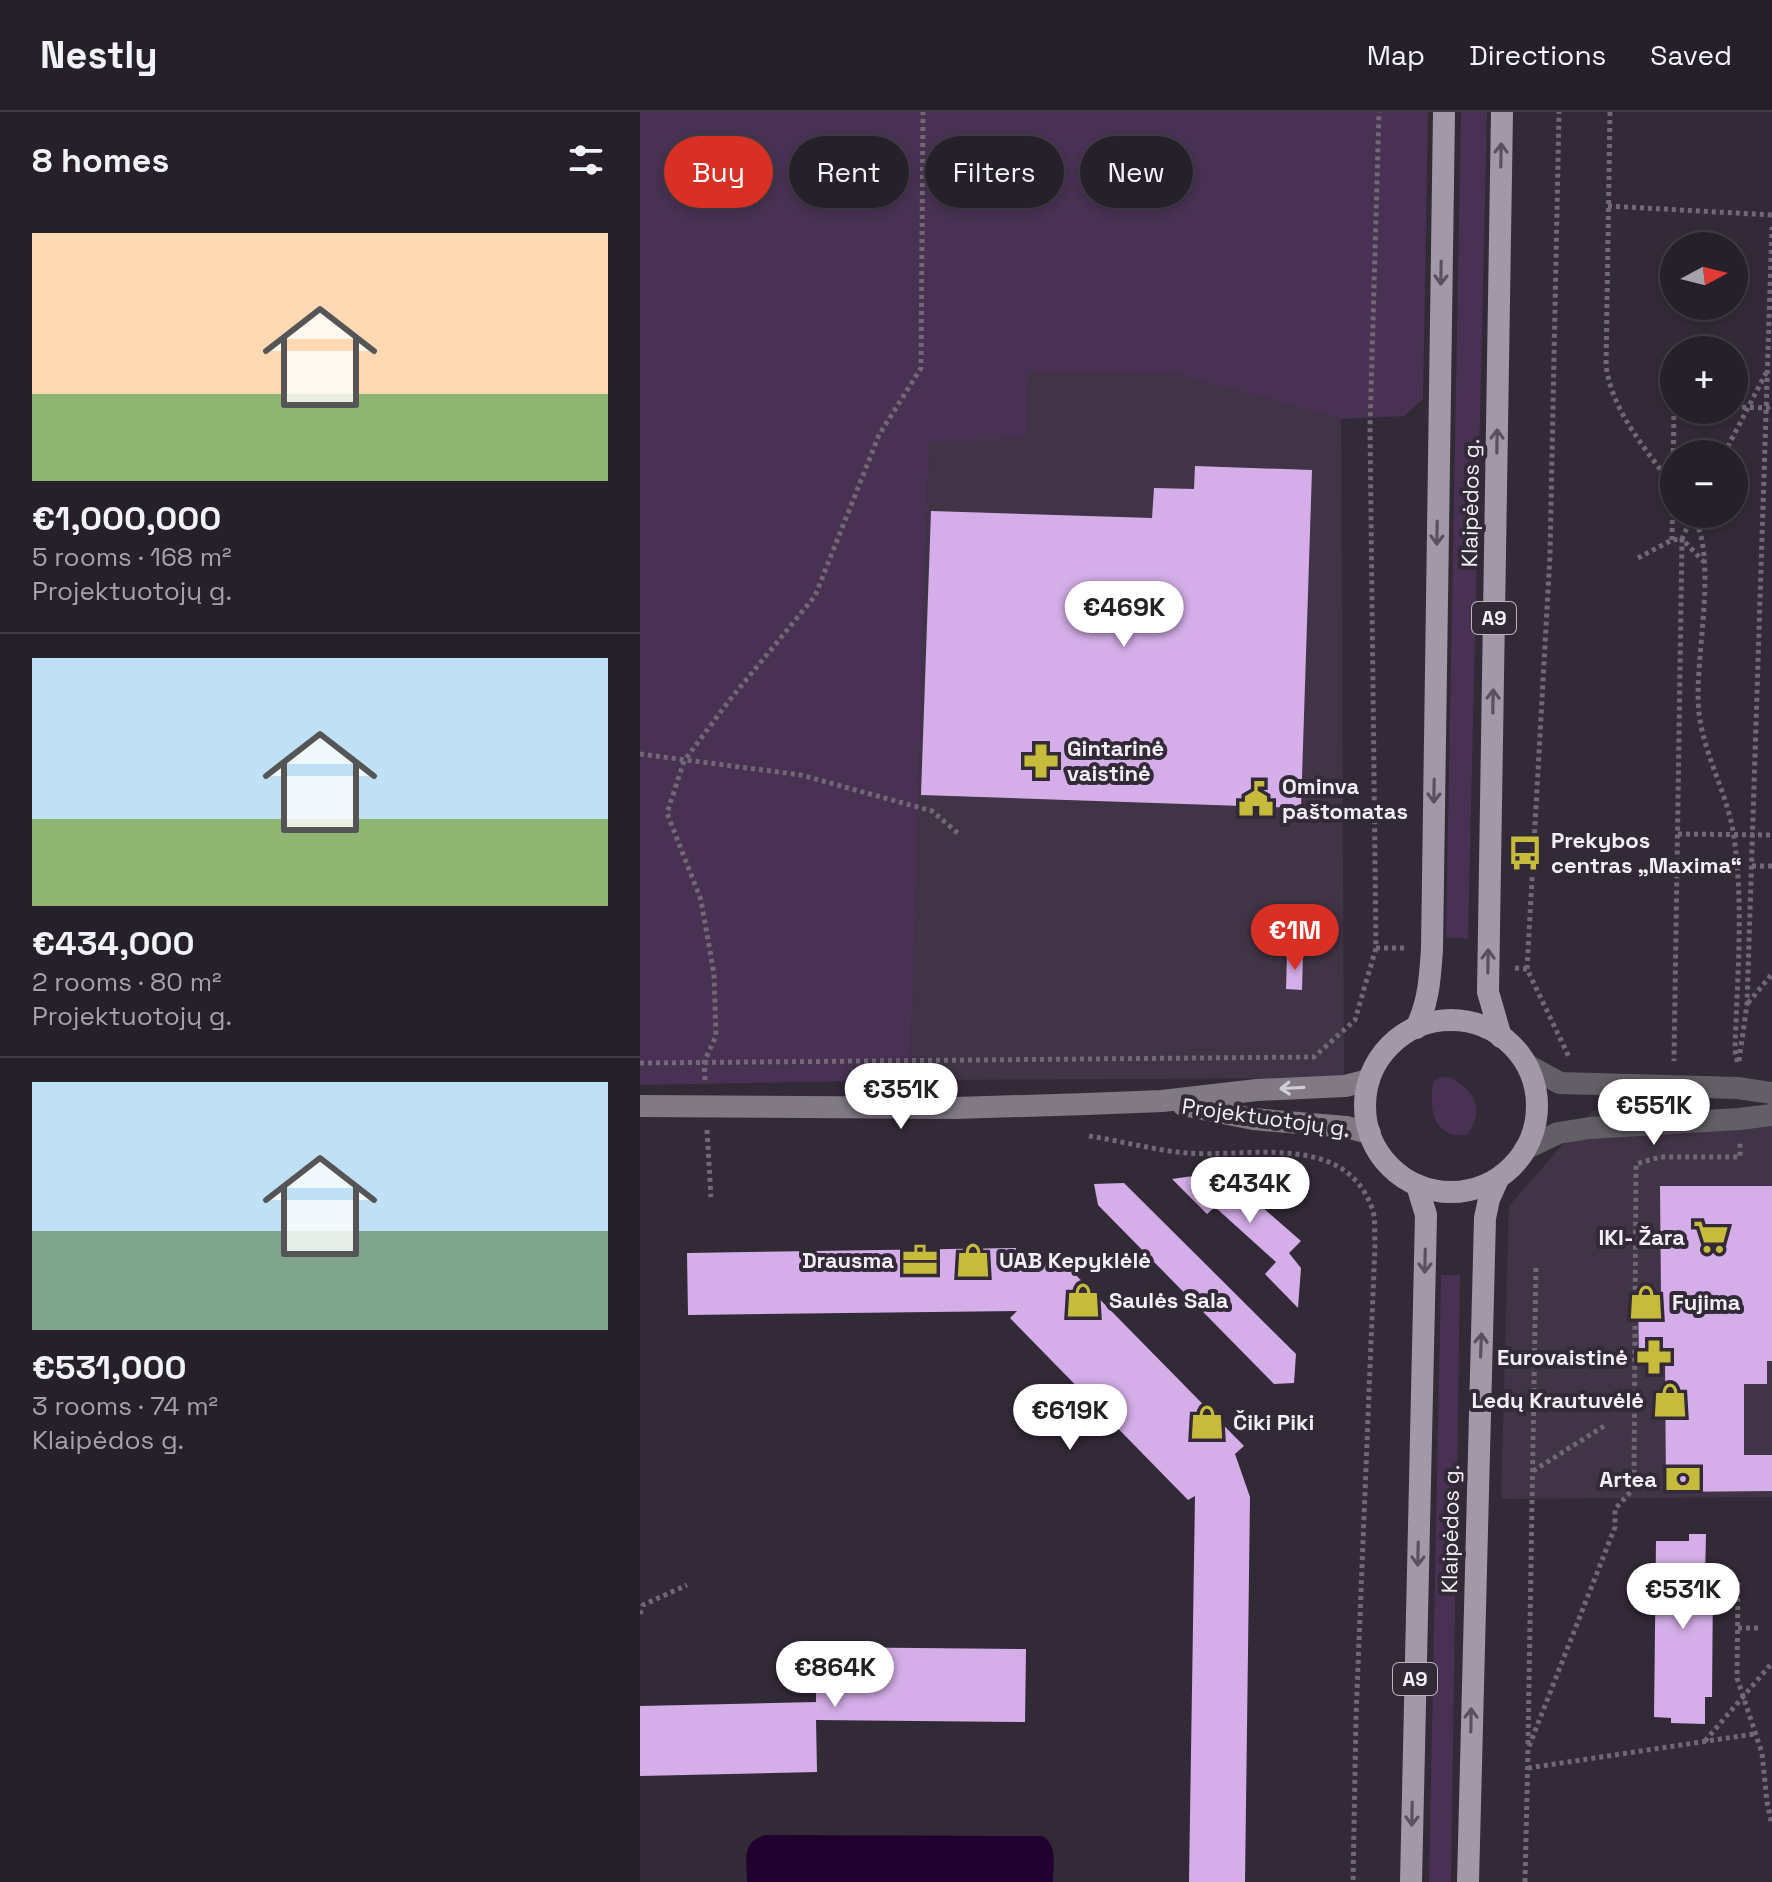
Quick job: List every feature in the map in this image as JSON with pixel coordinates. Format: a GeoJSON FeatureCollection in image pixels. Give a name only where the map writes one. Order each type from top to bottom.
{"type":"FeatureCollection","features":[{"type":"Feature","properties":{"kind":"highway","name":"Klaipėdos g."},"geometry":{"type":"LineString","coordinates":[[1416,1028],[1430,987],[1432,949],[1444,112]]}},
{"type":"Feature","properties":{"kind":"highway","name":"Klaipėdos g."},"geometry":{"type":"LineString","coordinates":[[1501,1037],[1488,992],[1488,967],[1502,112]]}},
{"type":"Feature","properties":{"kind":"highway","name":"Klaipėdos g."},"geometry":{"type":"LineString","coordinates":[[1411,1882],[1426,1215],[1417,1185],[1388,1164],[1370,1133],[1366,1116],[1369,1080],[1387,1049],[1416,1028],[1433,1022],[1460,1021],[1486,1028],[1515,1050],[1527,1065],[1536,1099],[1533,1133],[1514,1165],[1498,1179],[1485,1218],[1468,1882]]}},
{"type":"Feature","properties":{"kind":"highway"},"geometry":{"type":"LineString","coordinates":[[1417,1185],[1432,1190],[1466,1191],[1498,1179]]}},
{"type":"Feature","properties":{"kind":"main road","name":"Projektuotojų g."},"geometry":{"type":"LineString","coordinates":[[640,1106],[955,1108],[1162,1101],[1257,1090],[1345,1086],[1369,1080]]}},
{"type":"Feature","properties":{"kind":"main road","name":"Projektuotojų g."},"geometry":{"type":"LineString","coordinates":[[1162,1101],[1253,1119],[1346,1127],[1370,1133]]}},
{"type":"Feature","properties":{"kind":"street"},"geometry":{"type":"LineString","coordinates":[[1527,1065],[1560,1083],[1738,1088],[1772,1093]]}},
{"type":"Feature","properties":{"kind":"street"},"geometry":{"type":"LineString","coordinates":[[1525,1149],[1558,1133],[1590,1128],[1772,1115]]}},
{"type":"Feature","properties":{"kind":"path"},"geometry":{"type":"LineString","coordinates":[[704,1062],[716,1036],[714,974],[701,900],[667,813],[684,761],[815,596],[879,435],[921,368],[923,112]]}},
{"type":"Feature","properties":{"kind":"path"},"geometry":{"type":"LineString","coordinates":[[640,1063],[1314,1057],[1355,1020],[1376,948],[1370,427],[1379,112]]}},
{"type":"Feature","properties":{"kind":"path"},"geometry":{"type":"LineString","coordinates":[[1559,112],[1550,555],[1527,969],[1571,1060]]}},
{"type":"Feature","properties":{"kind":"path"},"geometry":{"type":"LineString","coordinates":[[1610,112],[1606,366],[1609,387],[1627,423],[1660,469]]}},
{"type":"Feature","properties":{"kind":"path"},"geometry":{"type":"LineString","coordinates":[[1608,206],[1772,215]]}},
{"type":"Feature","properties":{"kind":"path"},"geometry":{"type":"LineString","coordinates":[[1738,1066],[1747,1004],[1769,406],[1772,227]]}},
{"type":"Feature","properties":{"kind":"path"},"geometry":{"type":"LineString","coordinates":[[1748,406],[1770,372],[1772,360]]}},
{"type":"Feature","properties":{"kind":"path"},"geometry":{"type":"LineString","coordinates":[[1748,408],[1769,406]]}},
{"type":"Feature","properties":{"kind":"path"},"geometry":{"type":"LineString","coordinates":[[1672,528],[1672,540]]}},
{"type":"Feature","properties":{"kind":"path"},"geometry":{"type":"LineString","coordinates":[[1660,1064],[1674,1064],[1682,539],[1687,528]]}},
{"type":"Feature","properties":{"kind":"path"},"geometry":{"type":"LineString","coordinates":[[1700,528],[1703,561],[1699,714],[1729,807],[1739,879],[1735,1050]]}},
{"type":"Feature","properties":{"kind":"path"},"geometry":{"type":"LineString","coordinates":[[1638,558],[1672,540],[1682,539]]}},
{"type":"Feature","properties":{"kind":"path"},"geometry":{"type":"LineString","coordinates":[[1682,539],[1703,561]]}},
{"type":"Feature","properties":{"kind":"path"},"geometry":{"type":"LineString","coordinates":[[640,754],[801,775],[932,811],[960,835]]}},
{"type":"Feature","properties":{"kind":"path"},"geometry":{"type":"LineString","coordinates":[[1678,834],[1772,835]]}},
{"type":"Feature","properties":{"kind":"path"},"geometry":{"type":"LineString","coordinates":[[1752,866],[1772,866]]}},
{"type":"Feature","properties":{"kind":"path"},"geometry":{"type":"LineString","coordinates":[[1376,948],[1432,949]]}},
{"type":"Feature","properties":{"kind":"path"},"geometry":{"type":"LineString","coordinates":[[1488,967],[1527,969]]}},
{"type":"Feature","properties":{"kind":"path"},"geometry":{"type":"LineString","coordinates":[[1747,1004],[1772,974]]}},
{"type":"Feature","properties":{"kind":"path"},"geometry":{"type":"LineString","coordinates":[[1722,1066],[1751,1070]]}},
{"type":"Feature","properties":{"kind":"path"},"geometry":{"type":"LineString","coordinates":[[1528,1749],[1615,1527],[1615,1509],[1634,1488],[1636,1164],[1660,1157],[1740,1157],[1739,1119]]}},
{"type":"Feature","properties":{"kind":"path"},"geometry":{"type":"LineString","coordinates":[[1089,1136],[1185,1153],[1298,1154],[1331,1161],[1357,1181],[1373,1209],[1375,1244],[1356,1716],[1353,1882]]}},
{"type":"Feature","properties":{"kind":"path"},"geometry":{"type":"LineString","coordinates":[[1525,1882],[1536,1265]]}},
{"type":"Feature","properties":{"kind":"path"},"geometry":{"type":"LineString","coordinates":[[1532,1471],[1604,1426]]}},
{"type":"Feature","properties":{"kind":"path"},"geometry":{"type":"LineString","coordinates":[[1738,1582],[1737,1678],[1762,1753],[1772,1825]]}},
{"type":"Feature","properties":{"kind":"path"},"geometry":{"type":"LineString","coordinates":[[640,1614],[643,1605],[687,1585]]}},
{"type":"Feature","properties":{"kind":"path"},"geometry":{"type":"LineString","coordinates":[[1738,1628],[1759,1628]]}},
{"type":"Feature","properties":{"kind":"path"},"geometry":{"type":"LineString","coordinates":[[1704,1742],[1772,1663]]}},
{"type":"Feature","properties":{"kind":"path"},"geometry":{"type":"LineString","coordinates":[[1528,1768],[1754,1734]]}},
{"type":"Feature","properties":{"kind":"shaded area"},"geometry":{"type":"Polygon","coordinates":[[[640,112],[1428,112],[1423,399],[1404,416],[1341,419],[1175,374],[1028,372],[1027,438],[929,442],[910,1080],[640,1085],[640,112]]]}},
{"type":"Feature","properties":{"kind":"shaded area"},"geometry":{"type":"Polygon","coordinates":[[[1461,112],[1487,112],[1468,939],[1446,937],[1461,112]]]}},
{"type":"Feature","properties":{"kind":"shaded area"},"geometry":{"type":"Polygon","coordinates":[[[1028,372],[1175,374],[1341,419],[1344,1078],[910,1080],[929,441],[1027,438],[1028,372]]]}},
{"type":"Feature","properties":{"kind":"shaded area"},"geometry":{"type":"Polygon","coordinates":[[[1449,1077],[1465,1088],[1474,1101],[1476,1117],[1467,1135],[1446,1132],[1435,1120],[1433,1082],[1449,1077]]]}},
{"type":"Feature","properties":{"kind":"shaded area"},"geometry":{"type":"Polygon","coordinates":[[[1772,1109],[1772,1497],[1501,1499],[1509,1206],[1592,1111],[1772,1109]]]}},
{"type":"Feature","properties":{"kind":"shaded area"},"geometry":{"type":"Polygon","coordinates":[[[1441,1275],[1460,1275],[1451,1882],[1429,1882],[1441,1275]]]}},
{"type":"Feature","properties":{"kind":"shaded area"},"geometry":{"type":"Polygon","coordinates":[[[765,1835],[1042,1836],[1053,1850],[1053,1882],[747,1882],[749,1847],[765,1835]]]}},
{"type":"Feature","properties":{"kind":"building"},"geometry":{"type":"Polygon","coordinates":[[[1195,466],[1312,470],[1301,808],[921,795],[931,511],[1152,518],[1154,488],[1194,489],[1195,466]]]}},
{"type":"Feature","properties":{"kind":"building"},"geometry":{"type":"Polygon","coordinates":[[[1287,955],[1303,955],[1302,990],[1286,989],[1287,955]]]}},
{"type":"Feature","properties":{"kind":"building"},"geometry":{"type":"Polygon","coordinates":[[[1222,1172],[1301,1241],[1289,1253],[1301,1268],[1298,1308],[1265,1274],[1276,1262],[1215,1207],[1207,1214],[1172,1179],[1222,1172]]]}},
{"type":"Feature","properties":{"kind":"building"},"geometry":{"type":"Polygon","coordinates":[[[1124,1183],[1296,1354],[1294,1383],[1274,1384],[1098,1205],[1094,1184],[1124,1183]]]}},
{"type":"Feature","properties":{"kind":"building"},"geometry":{"type":"Polygon","coordinates":[[[1660,1186],[1772,1186],[1772,1361],[1767,1361],[1767,1384],[1744,1384],[1744,1455],[1772,1455],[1772,1491],[1666,1492],[1665,1360],[1639,1360],[1638,1296],[1661,1296],[1660,1186]]]}},
{"type":"Feature","properties":{"kind":"building"},"geometry":{"type":"Polygon","coordinates":[[[1016,1248],[1016,1253],[1060,1269],[1065,1264],[1244,1446],[1235,1454],[1250,1497],[1245,1882],[1189,1882],[1195,1496],[1188,1500],[1010,1318],[1017,1311],[688,1315],[687,1253],[1016,1248]]]}},
{"type":"Feature","properties":{"kind":"building"},"geometry":{"type":"Polygon","coordinates":[[[1689,1534],[1706,1534],[1705,1578],[1713,1578],[1712,1697],[1705,1697],[1705,1724],[1671,1723],[1671,1718],[1654,1717],[1656,1541],[1689,1541],[1689,1534]]]}},
{"type":"Feature","properties":{"kind":"building"},"geometry":{"type":"Polygon","coordinates":[[[816,1647],[1026,1649],[1025,1722],[816,1720],[817,1772],[640,1776],[640,1706],[816,1702],[816,1647]]]}},
{"type":"Feature","properties":{"kind":"place","name":"Gintarinė vaistinė"},"geometry":{"type":"Point","coordinates":[1041,761]}},
{"type":"Feature","properties":{"kind":"place","name":"Ominva paštomatas"},"geometry":{"type":"Point","coordinates":[1256,799]}},
{"type":"Feature","properties":{"kind":"place","name":"Prekybos centras „Maxima“"},"geometry":{"type":"Point","coordinates":[1525,853]}},
{"type":"Feature","properties":{"kind":"place","name":"IKI- Žara"},"geometry":{"type":"Point","coordinates":[1711,1237]}},
{"type":"Feature","properties":{"kind":"place","name":"Drausma"},"geometry":{"type":"Point","coordinates":[920,1260]}},
{"type":"Feature","properties":{"kind":"place","name":"UAB Kepyklėlė"},"geometry":{"type":"Point","coordinates":[973,1260]}},
{"type":"Feature","properties":{"kind":"place","name":"Saulės Sala"},"geometry":{"type":"Point","coordinates":[1083,1300]}},
{"type":"Feature","properties":{"kind":"place","name":"Fujima"},"geometry":{"type":"Point","coordinates":[1646,1302]}},
{"type":"Feature","properties":{"kind":"place","name":"Eurovaistinė"},"geometry":{"type":"Point","coordinates":[1654,1357]}},
{"type":"Feature","properties":{"kind":"place","name":"Ledų Krautuvėlė"},"geometry":{"type":"Point","coordinates":[1670,1400]}},
{"type":"Feature","properties":{"kind":"place","name":"Čiki Piki"},"geometry":{"type":"Point","coordinates":[1207,1422]}},
{"type":"Feature","properties":{"kind":"place","name":"Artea"},"geometry":{"type":"Point","coordinates":[1683,1479]}}]}
